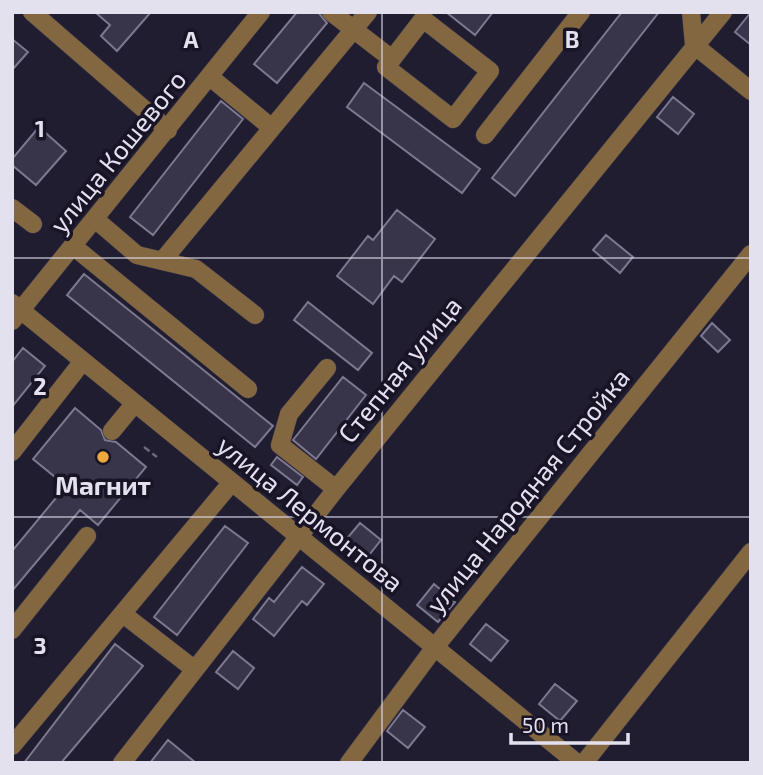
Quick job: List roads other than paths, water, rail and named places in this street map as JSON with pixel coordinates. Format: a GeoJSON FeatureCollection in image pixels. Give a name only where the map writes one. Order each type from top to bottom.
{"type":"FeatureCollection","features":[{"type":"Feature","properties":{"kind":"street"},"geometry":{"type":"LineString","coordinates":[[32,12],[168,130]]}},
{"type":"Feature","properties":{"kind":"street","name":"улица Кошевого"},"geometry":{"type":"LineString","coordinates":[[15,312],[73,246],[261,12]]}},
{"type":"Feature","properties":{"kind":"street"},"geometry":{"type":"LineString","coordinates":[[331,12],[392,59]]}},
{"type":"Feature","properties":{"kind":"street"},"geometry":{"type":"LineString","coordinates":[[163,260],[368,12]]}},
{"type":"Feature","properties":{"kind":"street"},"geometry":{"type":"LineString","coordinates":[[485,135],[581,12]]}},
{"type":"Feature","properties":{"kind":"street"},"geometry":{"type":"LineString","coordinates":[[691,12],[694,45],[751,91]]}},
{"type":"Feature","properties":{"kind":"street","name":"Степная улица"},"geometry":{"type":"LineString","coordinates":[[122,763],[298,536],[723,12]]}},
{"type":"Feature","properties":{"kind":"street"},"geometry":{"type":"LineString","coordinates":[[423,19],[490,71],[453,119],[386,67],[392,59],[423,19]]}},
{"type":"Feature","properties":{"kind":"street"},"geometry":{"type":"LineString","coordinates":[[210,77],[272,128]]}},
{"type":"Feature","properties":{"kind":"street"},"geometry":{"type":"LineString","coordinates":[[12,208],[33,224]]}},
{"type":"Feature","properties":{"kind":"street"},"geometry":{"type":"LineString","coordinates":[[95,219],[137,255],[196,269],[255,315]]}},
{"type":"Feature","properties":{"kind":"street"},"geometry":{"type":"LineString","coordinates":[[73,246],[248,389]]}},
{"type":"Feature","properties":{"kind":"street","name":"улица Народная Стройка"},"geometry":{"type":"LineString","coordinates":[[349,763],[435,647],[751,254]]}},
{"type":"Feature","properties":{"kind":"street","name":"улица Лермонтова"},"geometry":{"type":"LineString","coordinates":[[15,312],[83,361],[577,763]]}},
{"type":"Feature","properties":{"kind":"street"},"geometry":{"type":"LineString","coordinates":[[12,452],[83,361]]}},
{"type":"Feature","properties":{"kind":"street"},"geometry":{"type":"LineString","coordinates":[[327,368],[289,414],[280,445],[336,489]]}},
{"type":"Feature","properties":{"kind":"street"},"geometry":{"type":"LineString","coordinates":[[112,431],[135,403]]}},
{"type":"Feature","properties":{"kind":"street"},"geometry":{"type":"LineString","coordinates":[[12,746],[232,482]]}},
{"type":"Feature","properties":{"kind":"street"},"geometry":{"type":"LineString","coordinates":[[12,630],[87,536]]}},
{"type":"Feature","properties":{"kind":"street"},"geometry":{"type":"LineString","coordinates":[[584,763],[751,552]]}},
{"type":"Feature","properties":{"kind":"street"},"geometry":{"type":"LineString","coordinates":[[123,614],[194,670]]}},
{"type":"Feature","properties":{"kind":"place","name":"Магнит"},"geometry":{"type":"Point","coordinates":[103,457]}}]}
